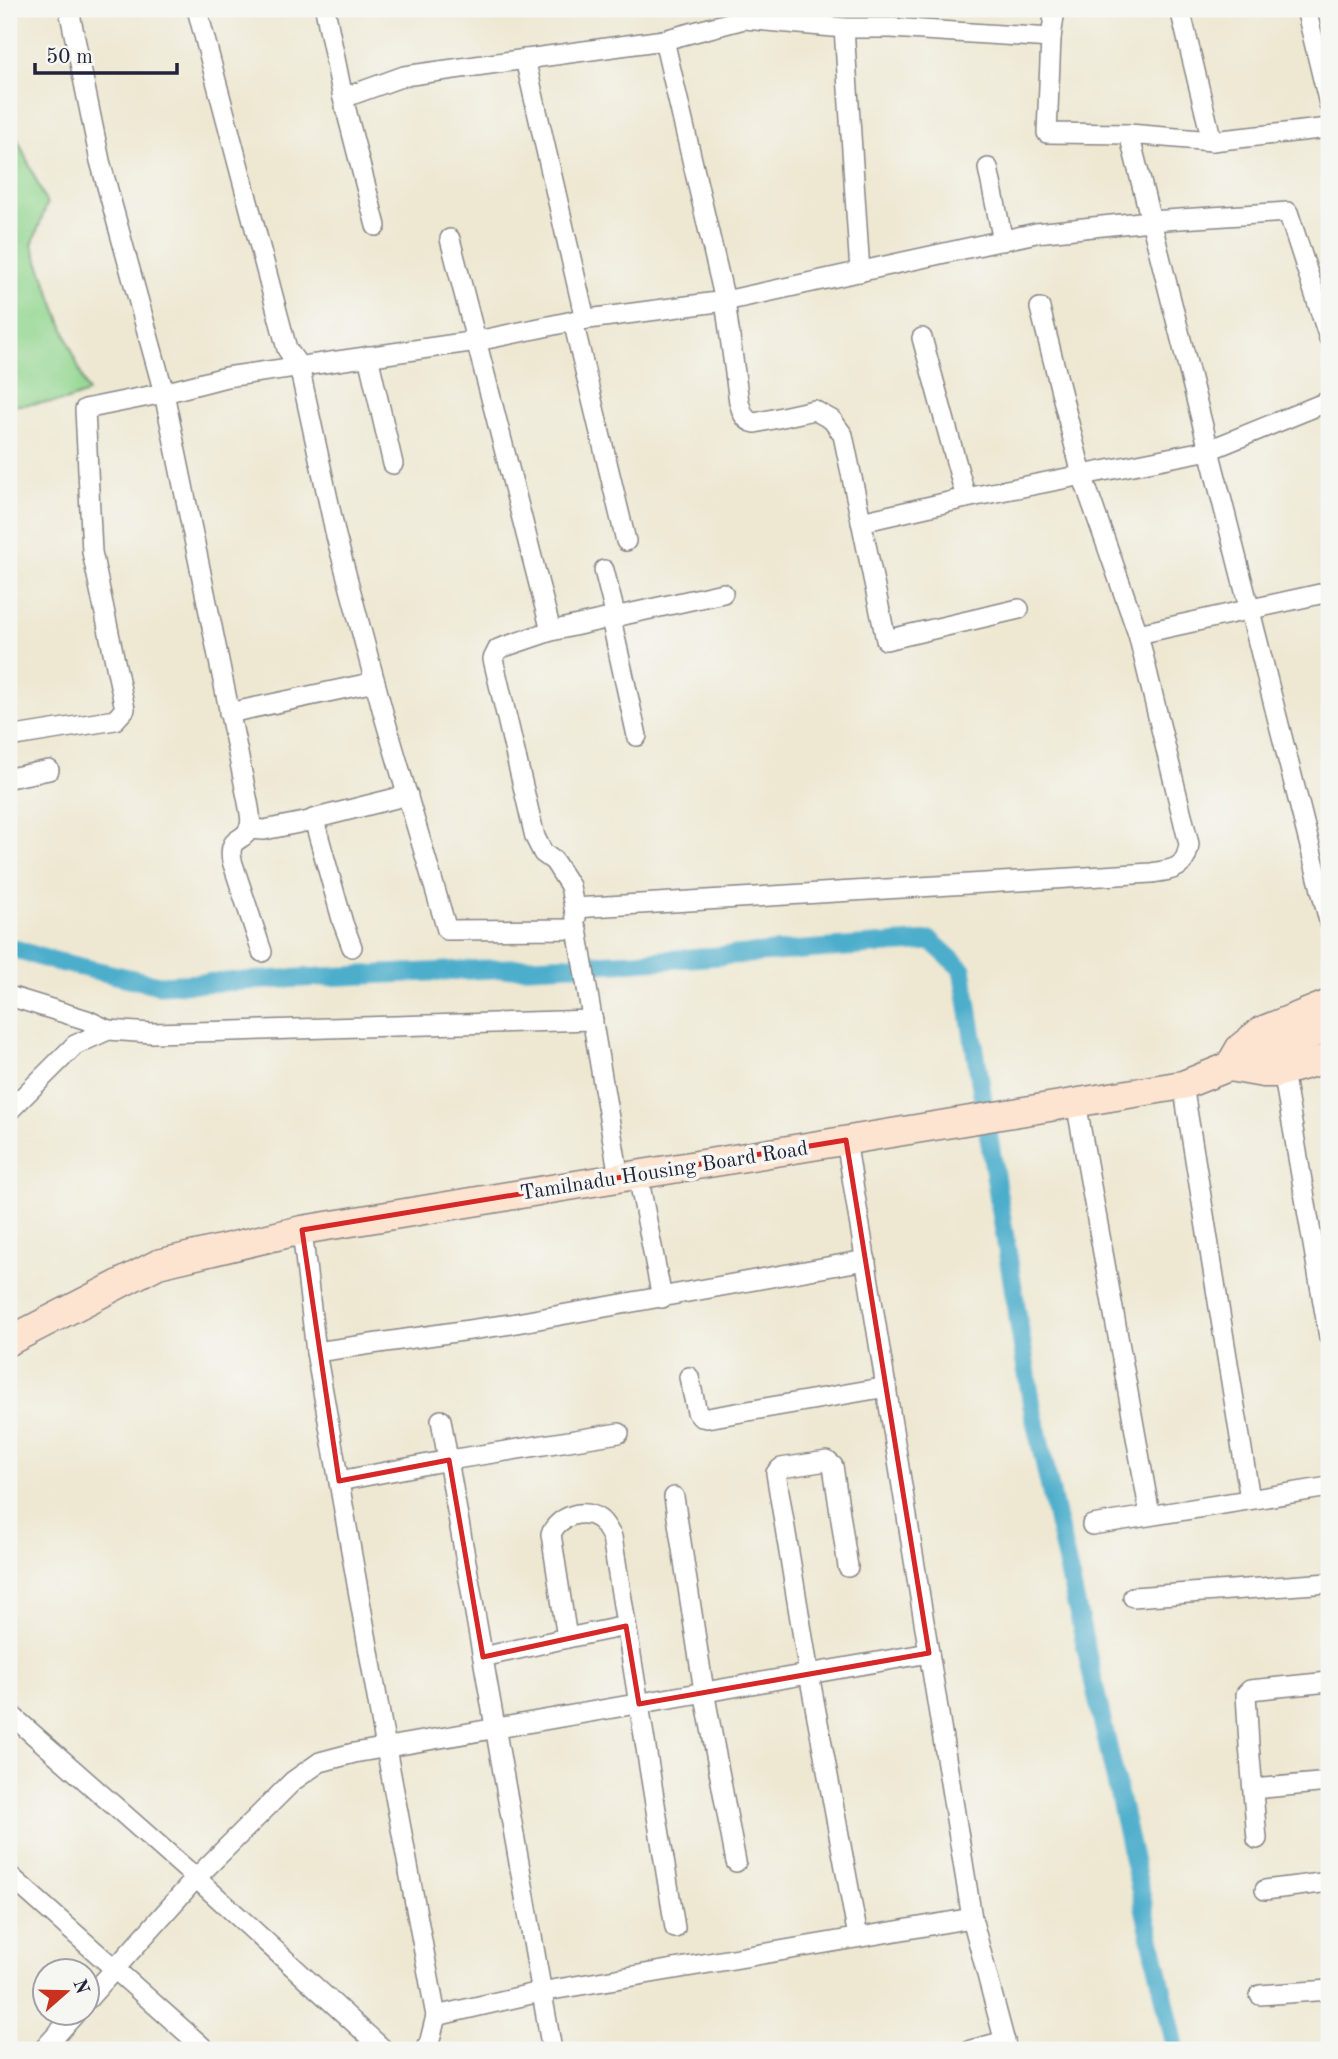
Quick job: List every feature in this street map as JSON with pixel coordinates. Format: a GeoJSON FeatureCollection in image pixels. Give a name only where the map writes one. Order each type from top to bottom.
{"type":"FeatureCollection","features":[{"type":"Feature","properties":{"kind":"street"},"geometry":{"type":"LineString","coordinates":[[69,9],[100,161],[164,393],[248,802],[249,829],[243,837],[234,842],[230,851],[262,952]]}},
{"type":"Feature","properties":{"kind":"street"},"geometry":{"type":"LineString","coordinates":[[197,9],[287,349],[299,366],[336,536],[447,930],[578,937]]}},
{"type":"Feature","properties":{"kind":"street"},"geometry":{"type":"LineString","coordinates":[[325,9],[343,98],[376,226]]}},
{"type":"Feature","properties":{"kind":"street"},"geometry":{"type":"LineString","coordinates":[[1055,9],[1051,38],[1047,133],[1129,134],[1212,141],[1329,128]]}},
{"type":"Feature","properties":{"kind":"street"},"geometry":{"type":"LineString","coordinates":[[1180,9],[1212,141]]}},
{"type":"Feature","properties":{"kind":"street"},"geometry":{"type":"LineString","coordinates":[[1306,9],[1329,104]]}},
{"type":"Feature","properties":{"kind":"street"},"geometry":{"type":"LineString","coordinates":[[343,98],[404,76],[664,40],[744,19],[844,28],[891,28],[1051,38]]}},
{"type":"Feature","properties":{"kind":"street"},"geometry":{"type":"LineString","coordinates":[[844,28],[860,272]]}},
{"type":"Feature","properties":{"kind":"street"},"geometry":{"type":"LineString","coordinates":[[664,40],[725,301],[743,415],[749,422],[755,423],[814,410],[832,420],[843,435],[886,640],[1019,609]]}},
{"type":"Feature","properties":{"kind":"street"},"geometry":{"type":"LineString","coordinates":[[525,59],[626,541]]}},
{"type":"Feature","properties":{"kind":"street"},"geometry":{"type":"LineString","coordinates":[[1129,134],[1329,921]]}},
{"type":"Feature","properties":{"kind":"street"},"geometry":{"type":"LineString","coordinates":[[988,168],[1003,241]]}},
{"type":"Feature","properties":{"kind":"street"},"geometry":{"type":"LineString","coordinates":[[9,737],[115,720],[125,709],[92,552],[85,409],[226,377],[477,341],[579,320],[725,301],[1036,233],[1150,221],[1288,212],[1329,338]]}},
{"type":"Feature","properties":{"kind":"street"},"geometry":{"type":"LineString","coordinates":[[450,239],[551,631]]}},
{"type":"Feature","properties":{"kind":"street"},"geometry":{"type":"LineString","coordinates":[[574,908],[1123,875],[1172,870],[1182,864],[1188,855],[1189,844],[1138,634],[1082,475],[1040,308]]}},
{"type":"Feature","properties":{"kind":"street"},"geometry":{"type":"LineString","coordinates":[[922,338],[966,498]]}},
{"type":"Feature","properties":{"kind":"street"},"geometry":{"type":"LineString","coordinates":[[368,356],[393,464]]}},
{"type":"Feature","properties":{"kind":"street"},"geometry":{"type":"LineString","coordinates":[[862,522],[966,498],[1209,450],[1329,401]]}},
{"type":"Feature","properties":{"kind":"street"},"geometry":{"type":"LineString","coordinates":[[604,570],[636,736]]}},
{"type":"Feature","properties":{"kind":"street"},"geometry":{"type":"LineString","coordinates":[[1138,634],[1329,592]]}},
{"type":"Feature","properties":{"kind":"street"},"geometry":{"type":"LineString","coordinates":[[662,1298],[628,1176],[593,1020],[570,886],[554,861],[543,853],[535,836],[493,659],[498,649],[551,631],[723,593]]}},
{"type":"Feature","properties":{"kind":"street"},"geometry":{"type":"LineString","coordinates":[[229,713],[375,681]]}},
{"type":"Feature","properties":{"kind":"street"},"geometry":{"type":"LineString","coordinates":[[9,778],[48,770]]}},
{"type":"Feature","properties":{"kind":"street"},"geometry":{"type":"LineString","coordinates":[[249,829],[264,830],[314,820],[408,796]]}},
{"type":"Feature","properties":{"kind":"street"},"geometry":{"type":"LineString","coordinates":[[314,820],[352,947]]}},
{"type":"Feature","properties":{"kind":"street"},"geometry":{"type":"LineString","coordinates":[[9,996],[87,1020],[108,1030],[152,1032],[593,1020]]}},
{"type":"Feature","properties":{"kind":"street"},"geometry":{"type":"LineString","coordinates":[[1329,1004],[1261,1031],[1240,1048],[1229,1067],[1263,1073],[1329,1027]]}},
{"type":"Feature","properties":{"kind":"street"},"geometry":{"type":"LineString","coordinates":[[9,1111],[75,1045],[108,1030]]}},
{"type":"Feature","properties":{"kind":"street"},"geometry":{"type":"LineString","coordinates":[[1281,1059],[1329,1058]]}},
{"type":"Feature","properties":{"kind":"street"},"geometry":{"type":"LineString","coordinates":[[1281,1059],[1329,1337]]}},
{"type":"Feature","properties":{"kind":"street","name":"Tamilnadu Housing Board Road"},"geometry":{"type":"LineString","coordinates":[[9,1341],[158,1264],[302,1230],[1183,1085],[1229,1067]]}},
{"type":"Feature","properties":{"kind":"street"},"geometry":{"type":"LineString","coordinates":[[1183,1085],[1250,1499]]}},
{"type":"Feature","properties":{"kind":"street"},"geometry":{"type":"LineString","coordinates":[[1076,1102],[1150,1515]]}},
{"type":"Feature","properties":{"kind":"street"},"geometry":{"type":"LineString","coordinates":[[846,1140],[972,1918],[1006,2046],[971,2050]]}},
{"type":"Feature","properties":{"kind":"street"},"geometry":{"type":"LineString","coordinates":[[302,1230],[316,1352],[436,2016],[426,2050]]}},
{"type":"Feature","properties":{"kind":"street"},"geometry":{"type":"LineString","coordinates":[[316,1352],[511,1324],[866,1260]]}},
{"type":"Feature","properties":{"kind":"street"},"geometry":{"type":"LineString","coordinates":[[689,1377],[696,1412],[707,1418],[887,1387]]}},
{"type":"Feature","properties":{"kind":"street"},"geometry":{"type":"LineString","coordinates":[[441,1420],[552,2050]]}},
{"type":"Feature","properties":{"kind":"street"},"geometry":{"type":"LineString","coordinates":[[339,1481],[449,1460],[619,1433]]}},
{"type":"Feature","properties":{"kind":"street"},"geometry":{"type":"LineString","coordinates":[[848,1567],[831,1462],[778,1470],[776,1473],[809,1674],[858,1937]]}},
{"type":"Feature","properties":{"kind":"street"},"geometry":{"type":"LineString","coordinates":[[1093,1525],[1329,1487]]}},
{"type":"Feature","properties":{"kind":"street"},"geometry":{"type":"LineString","coordinates":[[674,1497],[704,1691],[736,1862]]}},
{"type":"Feature","properties":{"kind":"street"},"geometry":{"type":"LineString","coordinates":[[567,1638],[551,1534],[555,1525],[564,1518],[589,1514],[599,1519],[612,1537],[675,1928]]}},
{"type":"Feature","properties":{"kind":"street"},"geometry":{"type":"LineString","coordinates":[[1133,1597],[1329,1583]]}},
{"type":"Feature","properties":{"kind":"street"},"geometry":{"type":"LineString","coordinates":[[483,1657],[626,1626]]}},
{"type":"Feature","properties":{"kind":"street"},"geometry":{"type":"LineString","coordinates":[[102,1982],[196,1878],[293,1781],[320,1762],[354,1753],[929,1653]]}},
{"type":"Feature","properties":{"kind":"street"},"geometry":{"type":"LineString","coordinates":[[1257,1839],[1247,1692],[1329,1682]]}},
{"type":"Feature","properties":{"kind":"street"},"geometry":{"type":"LineString","coordinates":[[9,1713],[196,1878],[384,2050]]}},
{"type":"Feature","properties":{"kind":"street"},"geometry":{"type":"LineString","coordinates":[[1253,1789],[1329,1782]]}},
{"type":"Feature","properties":{"kind":"street"},"geometry":{"type":"LineString","coordinates":[[9,1875],[206,2050]]}},
{"type":"Feature","properties":{"kind":"street"},"geometry":{"type":"LineString","coordinates":[[1265,1889],[1329,1882]]}},
{"type":"Feature","properties":{"kind":"street"},"geometry":{"type":"LineString","coordinates":[[436,2016],[540,1992],[972,1918]]}},
{"type":"Feature","properties":{"kind":"street"},"geometry":{"type":"LineString","coordinates":[[1260,1995],[1329,1990]]}},
{"type":"Feature","properties":{"kind":"street"},"geometry":{"type":"LineString","coordinates":[[43,2050],[63,2028]]}},
{"type":"Feature","properties":{"kind":"highlighted area"},"geometry":{"type":"Polygon","coordinates":[[[846,1140],[929,1653],[639,1704],[626,1626],[483,1657],[449,1460],[339,1481],[302,1230],[846,1140]]]}},
{"type":"Feature","properties":{"kind":"green space"},"geometry":{"type":"Polygon","coordinates":[[[9,120],[47,204],[32,245],[88,393],[65,401],[9,406],[9,120]]]}},
{"type":"Feature","properties":{"kind":"waterway"},"geometry":{"type":"LineString","coordinates":[[9,947],[46,959],[159,985],[635,962],[931,941],[962,969],[1033,1412],[1176,2050]]}}]}
